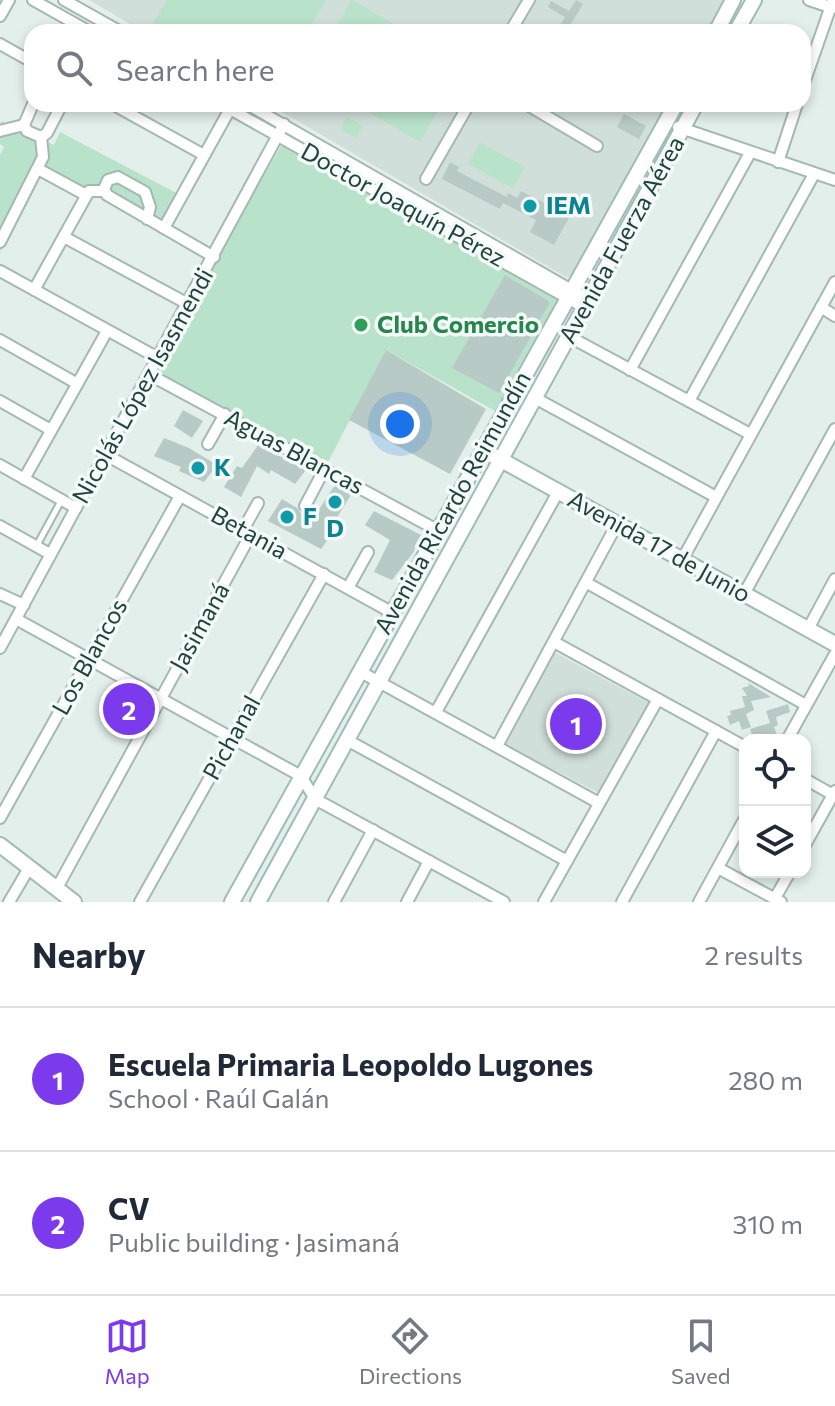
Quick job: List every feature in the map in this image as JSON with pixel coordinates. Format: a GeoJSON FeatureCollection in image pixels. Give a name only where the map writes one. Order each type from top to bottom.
{"type":"FeatureCollection","features":[{"type":"Feature","properties":{"kind":"street"},"geometry":{"type":"LineString","coordinates":[[0,16],[9,0]]}},
{"type":"Feature","properties":{"kind":"street"},"geometry":{"type":"LineString","coordinates":[[33,0],[76,24]]}},
{"type":"Feature","properties":{"kind":"street"},"geometry":{"type":"LineString","coordinates":[[64,0],[98,24]]}},
{"type":"Feature","properties":{"kind":"street"},"geometry":{"type":"LineString","coordinates":[[515,24],[529,0]]}},
{"type":"Feature","properties":{"kind":"street"},"geometry":{"type":"LineString","coordinates":[[720,24],[733,0]]}},
{"type":"Feature","properties":{"kind":"street"},"geometry":{"type":"LineString","coordinates":[[740,24],[754,0]]}},
{"type":"Feature","properties":{"kind":"street"},"geometry":{"type":"LineString","coordinates":[[809,0],[832,5],[811,64]]}},
{"type":"Feature","properties":{"kind":"street"},"geometry":{"type":"LineString","coordinates":[[0,44],[24,58]]}},
{"type":"Feature","properties":{"kind":"street"},"geometry":{"type":"LineString","coordinates":[[30,112],[24,125],[27,131],[41,137]]}},
{"type":"Feature","properties":{"kind":"street"},"geometry":{"type":"LineString","coordinates":[[41,137],[47,133],[58,112]]}},
{"type":"Feature","properties":{"kind":"street"},"geometry":{"type":"LineString","coordinates":[[126,112],[204,155]]}},
{"type":"Feature","properties":{"kind":"street"},"geometry":{"type":"LineString","coordinates":[[164,228],[204,155],[223,112]]}},
{"type":"Feature","properties":{"kind":"street","name":"Doctor Joaquín Pérez"},"geometry":{"type":"LineString","coordinates":[[237,112],[281,130],[587,304]]}},
{"type":"Feature","properties":{"kind":"street","name":"Doctor Joaquín Pérez"},"geometry":{"type":"LineString","coordinates":[[257,112],[281,130]]}},
{"type":"Feature","properties":{"kind":"street"},"geometry":{"type":"LineString","coordinates":[[426,179],[464,112]]}},
{"type":"Feature","properties":{"kind":"street"},"geometry":{"type":"LineString","coordinates":[[540,112],[597,146]]}},
{"type":"Feature","properties":{"kind":"street","name":"Avenida Ricardo Reimundín"},"geometry":{"type":"LineString","coordinates":[[232,902],[672,112]]}},
{"type":"Feature","properties":{"kind":"street","name":"Avenida Fuerza Aérea"},"geometry":{"type":"LineString","coordinates":[[501,460],[692,112]]}},
{"type":"Feature","properties":{"kind":"street"},"geometry":{"type":"LineString","coordinates":[[778,162],[794,112]]}},
{"type":"Feature","properties":{"kind":"street"},"geometry":{"type":"LineString","coordinates":[[667,121],[750,153],[835,180]]}},
{"type":"Feature","properties":{"kind":"street"},"geometry":{"type":"LineString","coordinates":[[0,131],[24,125]]}},
{"type":"Feature","properties":{"kind":"street","name":"Nicolás López Isasmendi"},"geometry":{"type":"LineString","coordinates":[[0,648],[281,130]]}},
{"type":"Feature","properties":{"kind":"street"},"geometry":{"type":"LineString","coordinates":[[0,242],[38,169],[45,151],[41,137]]}},
{"type":"Feature","properties":{"kind":"street"},"geometry":{"type":"LineString","coordinates":[[630,370],[750,153]]}},
{"type":"Feature","properties":{"kind":"street"},"geometry":{"type":"LineString","coordinates":[[38,169],[86,195]]}},
{"type":"Feature","properties":{"kind":"street"},"geometry":{"type":"LineString","coordinates":[[689,401],[814,174]]}},
{"type":"Feature","properties":{"kind":"street"},"geometry":{"type":"LineString","coordinates":[[104,191],[108,180],[115,177],[141,189],[150,202],[147,219]]}},
{"type":"Feature","properties":{"kind":"street"},"geometry":{"type":"LineString","coordinates":[[34,290],[86,195],[93,190],[104,191],[214,257]]}},
{"type":"Feature","properties":{"kind":"street"},"geometry":{"type":"LineString","coordinates":[[64,237],[188,304]]}},
{"type":"Feature","properties":{"kind":"street"},"geometry":{"type":"LineString","coordinates":[[0,271],[158,358]]}},
{"type":"Feature","properties":{"kind":"street"},"geometry":{"type":"LineString","coordinates":[[682,560],[835,282]]}},
{"type":"Feature","properties":{"kind":"street"},"geometry":{"type":"LineString","coordinates":[[821,307],[835,316]]}},
{"type":"Feature","properties":{"kind":"street"},"geometry":{"type":"LineString","coordinates":[[24,479],[107,331]]}},
{"type":"Feature","properties":{"kind":"street"},"geometry":{"type":"LineString","coordinates":[[568,336],[750,434]]}},
{"type":"Feature","properties":{"kind":"street"},"geometry":{"type":"LineString","coordinates":[[0,340],[76,383]]}},
{"type":"Feature","properties":{"kind":"street","name":"Aguas Blancas"},"geometry":{"type":"LineString","coordinates":[[150,375],[437,530]]}},
{"type":"Feature","properties":{"kind":"street"},"geometry":{"type":"LineString","coordinates":[[535,398],[716,497]]}},
{"type":"Feature","properties":{"kind":"street"},"geometry":{"type":"LineString","coordinates":[[0,401],[51,430]]}},
{"type":"Feature","properties":{"kind":"street"},"geometry":{"type":"LineString","coordinates":[[208,444],[225,414]]}},
{"type":"Feature","properties":{"kind":"street"},"geometry":{"type":"LineString","coordinates":[[744,594],[835,429]]}},
{"type":"Feature","properties":{"kind":"street","name":"Avenida 17 de Junio"},"geometry":{"type":"LineString","coordinates":[[483,450],[835,644]]}},
{"type":"Feature","properties":{"kind":"street","name":"Betania"},"geometry":{"type":"LineString","coordinates":[[106,455],[391,612]]}},
{"type":"Feature","properties":{"kind":"street","name":"Avenida Ricardo Reimundín"},"geometry":{"type":"LineString","coordinates":[[258,902],[501,460]]}},
{"type":"Feature","properties":{"kind":"street"},"geometry":{"type":"LineString","coordinates":[[0,465],[76,508]]}},
{"type":"Feature","properties":{"kind":"street"},"geometry":{"type":"LineString","coordinates":[[305,506],[325,468]]}},
{"type":"Feature","properties":{"kind":"street"},"geometry":{"type":"LineString","coordinates":[[436,712],[558,492]]}},
{"type":"Feature","properties":{"kind":"street","name":"Los Blancos"},"geometry":{"type":"LineString","coordinates":[[0,818],[180,496]]}},
{"type":"Feature","properties":{"kind":"street","name":"Jasimaná"},"geometry":{"type":"LineString","coordinates":[[57,888],[247,532],[258,503]]}},
{"type":"Feature","properties":{"kind":"street"},"geometry":{"type":"LineString","coordinates":[[497,746],[617,524]]}},
{"type":"Feature","properties":{"kind":"street"},"geometry":{"type":"LineString","coordinates":[[0,526],[50,554]]}},
{"type":"Feature","properties":{"kind":"street"},"geometry":{"type":"LineString","coordinates":[[348,588],[368,552]]}},
{"type":"Feature","properties":{"kind":"street","name":"Pichanal"},"geometry":{"type":"LineString","coordinates":[[140,902],[324,574]]}},
{"type":"Feature","properties":{"kind":"street"},"geometry":{"type":"LineString","coordinates":[[808,629],[835,579]]}},
{"type":"Feature","properties":{"kind":"street"},"geometry":{"type":"LineString","coordinates":[[587,583],[806,705]]}},
{"type":"Feature","properties":{"kind":"street"},"geometry":{"type":"LineString","coordinates":[[0,594],[24,605]]}},
{"type":"Feature","properties":{"kind":"street"},"geometry":{"type":"LineString","coordinates":[[16,619],[301,776],[315,799],[429,861],[482,897],[504,902]]}},
{"type":"Feature","properties":{"kind":"street"},"geometry":{"type":"LineString","coordinates":[[554,642],[739,744]]}},
{"type":"Feature","properties":{"kind":"street"},"geometry":{"type":"LineString","coordinates":[[790,734],[835,654]]}},
{"type":"Feature","properties":{"kind":"street"},"geometry":{"type":"LineString","coordinates":[[359,671],[599,803]]}},
{"type":"Feature","properties":{"kind":"street"},"geometry":{"type":"LineString","coordinates":[[544,902],[658,699]]}},
{"type":"Feature","properties":{"kind":"street"},"geometry":{"type":"LineString","coordinates":[[622,902],[716,731]]}},
{"type":"Feature","properties":{"kind":"street"},"geometry":{"type":"LineString","coordinates":[[347,740],[567,861]]}},
{"type":"Feature","properties":{"kind":"street"},"geometry":{"type":"LineString","coordinates":[[811,782],[834,794],[811,834]]}},
{"type":"Feature","properties":{"kind":"street"},"geometry":{"type":"LineString","coordinates":[[699,902],[739,829]]}},
{"type":"Feature","properties":{"kind":"street"},"geometry":{"type":"LineString","coordinates":[[334,902],[373,830]]}},
{"type":"Feature","properties":{"kind":"street"},"geometry":{"type":"LineString","coordinates":[[0,845],[72,902]]}},
{"type":"Feature","properties":{"kind":"street"},"geometry":{"type":"LineString","coordinates":[[407,902],[429,861]]}},
{"type":"Feature","properties":{"kind":"street"},"geometry":{"type":"LineString","coordinates":[[9,902],[29,868]]}},
{"type":"Feature","properties":{"kind":"street"},"geometry":{"type":"LineString","coordinates":[[718,868],[778,900],[787,878]]}},
{"type":"Feature","properties":{"kind":"lane"},"geometry":{"type":"LineString","coordinates":[[37,546],[62,499]]}},
{"type":"Feature","properties":{"kind":"shaded area"},"geometry":{"type":"Polygon","coordinates":[[[89,0],[725,0],[712,24],[130,24],[89,0]]]}},
{"type":"Feature","properties":{"kind":"shaded area"},"geometry":{"type":"Polygon","coordinates":[[[282,112],[665,112],[578,275],[566,277],[282,112]]]}},
{"type":"Feature","properties":{"kind":"shaded area"},"geometry":{"type":"Polygon","coordinates":[[[554,652],[649,703],[599,793],[503,744],[554,652]]]}},
{"type":"Feature","properties":{"kind":"green space"},"geometry":{"type":"Polygon","coordinates":[[[167,0],[326,0],[312,24],[153,23],[167,0]]]}},
{"type":"Feature","properties":{"kind":"green space"},"geometry":{"type":"Polygon","coordinates":[[[352,0],[394,24],[338,24],[352,0]]]}},
{"type":"Feature","properties":{"kind":"green space"},"geometry":{"type":"Polygon","coordinates":[[[368,112],[437,112],[420,142],[368,112]]]}},
{"type":"Feature","properties":{"kind":"green space"},"geometry":{"type":"Polygon","coordinates":[[[347,117],[363,126],[356,138],[340,129],[347,117]]]}},
{"type":"Feature","properties":{"kind":"green space"},"geometry":{"type":"Polygon","coordinates":[[[1,121],[54,145],[60,132],[182,196],[162,227],[43,169],[0,252],[0,155],[4,147],[0,144],[1,121]]]}},
{"type":"Feature","properties":{"kind":"green space"},"geometry":{"type":"Polygon","coordinates":[[[480,142],[525,167],[513,188],[468,164],[480,142]]]}},
{"type":"Feature","properties":{"kind":"green space","name":"Club Comercio"},"geometry":{"type":"Polygon","coordinates":[[[282,144],[557,300],[495,411],[386,350],[325,468],[150,375],[282,144]]]}},
{"type":"Feature","properties":{"kind":"building"},"geometry":{"type":"Polygon","coordinates":[[[576,0],[583,4],[571,24],[561,24],[565,17],[548,7],[551,1],[569,11],[576,0]]]}},
{"type":"Feature","properties":{"kind":"building"},"geometry":{"type":"Polygon","coordinates":[[[624,114],[646,126],[639,139],[617,127],[624,114]]]}},
{"type":"Feature","properties":{"kind":"building","name":"IEM"},"geometry":{"type":"Polygon","coordinates":[[[450,162],[459,167],[457,171],[507,197],[508,193],[517,198],[521,191],[570,216],[554,245],[530,232],[536,220],[503,203],[500,209],[442,179],[450,162]]]}},
{"type":"Feature","properties":{"kind":"building"},"geometry":{"type":"Polygon","coordinates":[[[505,275],[550,302],[499,393],[452,368],[505,275]]]}},
{"type":"Feature","properties":{"kind":"building"},"geometry":{"type":"Polygon","coordinates":[[[386,350],[486,409],[450,474],[349,420],[386,350]]]}},
{"type":"Feature","properties":{"kind":"building"},"geometry":{"type":"Polygon","coordinates":[[[183,410],[203,421],[192,438],[174,426],[183,410]]]}},
{"type":"Feature","properties":{"kind":"building"},"geometry":{"type":"Polygon","coordinates":[[[164,438],[189,448],[217,465],[204,482],[179,471],[181,467],[154,456],[164,438]]]}},
{"type":"Feature","properties":{"kind":"building"},"geometry":{"type":"Polygon","coordinates":[[[258,445],[306,470],[295,484],[257,466],[241,497],[224,487],[237,466],[242,468],[258,445]]]}},
{"type":"Feature","properties":{"kind":"building"},"geometry":{"type":"Polygon","coordinates":[[[335,485],[351,495],[331,527],[335,530],[321,549],[268,521],[282,499],[301,513],[314,517],[335,485]]]}},
{"type":"Feature","properties":{"kind":"building"},"geometry":{"type":"Polygon","coordinates":[[[374,511],[421,535],[413,553],[392,580],[374,572],[390,540],[365,525],[374,511]]]}},
{"type":"Feature","properties":{"kind":"building"},"geometry":{"type":"Polygon","coordinates":[[[748,683],[771,697],[751,701],[754,710],[746,714],[751,727],[742,730],[739,721],[730,725],[727,716],[731,715],[730,711],[745,707],[742,696],[747,696],[742,688],[749,686],[748,683]]]}},
{"type":"Feature","properties":{"kind":"building"},"geometry":{"type":"Polygon","coordinates":[[[116,693],[141,705],[144,712],[139,721],[110,706],[116,693]]]}},
{"type":"Feature","properties":{"kind":"building"},"geometry":{"type":"Polygon","coordinates":[[[788,704],[790,712],[776,717],[777,734],[752,734],[750,729],[770,723],[766,711],[788,704]]]}},
{"type":"Feature","properties":{"kind":"place","name":"IEM"},"geometry":{"type":"Point","coordinates":[530,206]}},
{"type":"Feature","properties":{"kind":"place","name":"Club Comercio"},"geometry":{"type":"Point","coordinates":[361,325]}},
{"type":"Feature","properties":{"kind":"place","name":"K"},"geometry":{"type":"Point","coordinates":[198,468]}},
{"type":"Feature","properties":{"kind":"place","name":"D"},"geometry":{"type":"Point","coordinates":[335,502]}},
{"type":"Feature","properties":{"kind":"place","name":"F"},"geometry":{"type":"Point","coordinates":[287,517]}},
{"type":"Feature","properties":{"kind":"place","name":"CV"},"geometry":{"type":"Point","coordinates":[129,709]}},
{"type":"Feature","properties":{"kind":"place","name":"Escuela Primaria Leopoldo Lugones"},"geometry":{"type":"Point","coordinates":[576,724]}}]}
